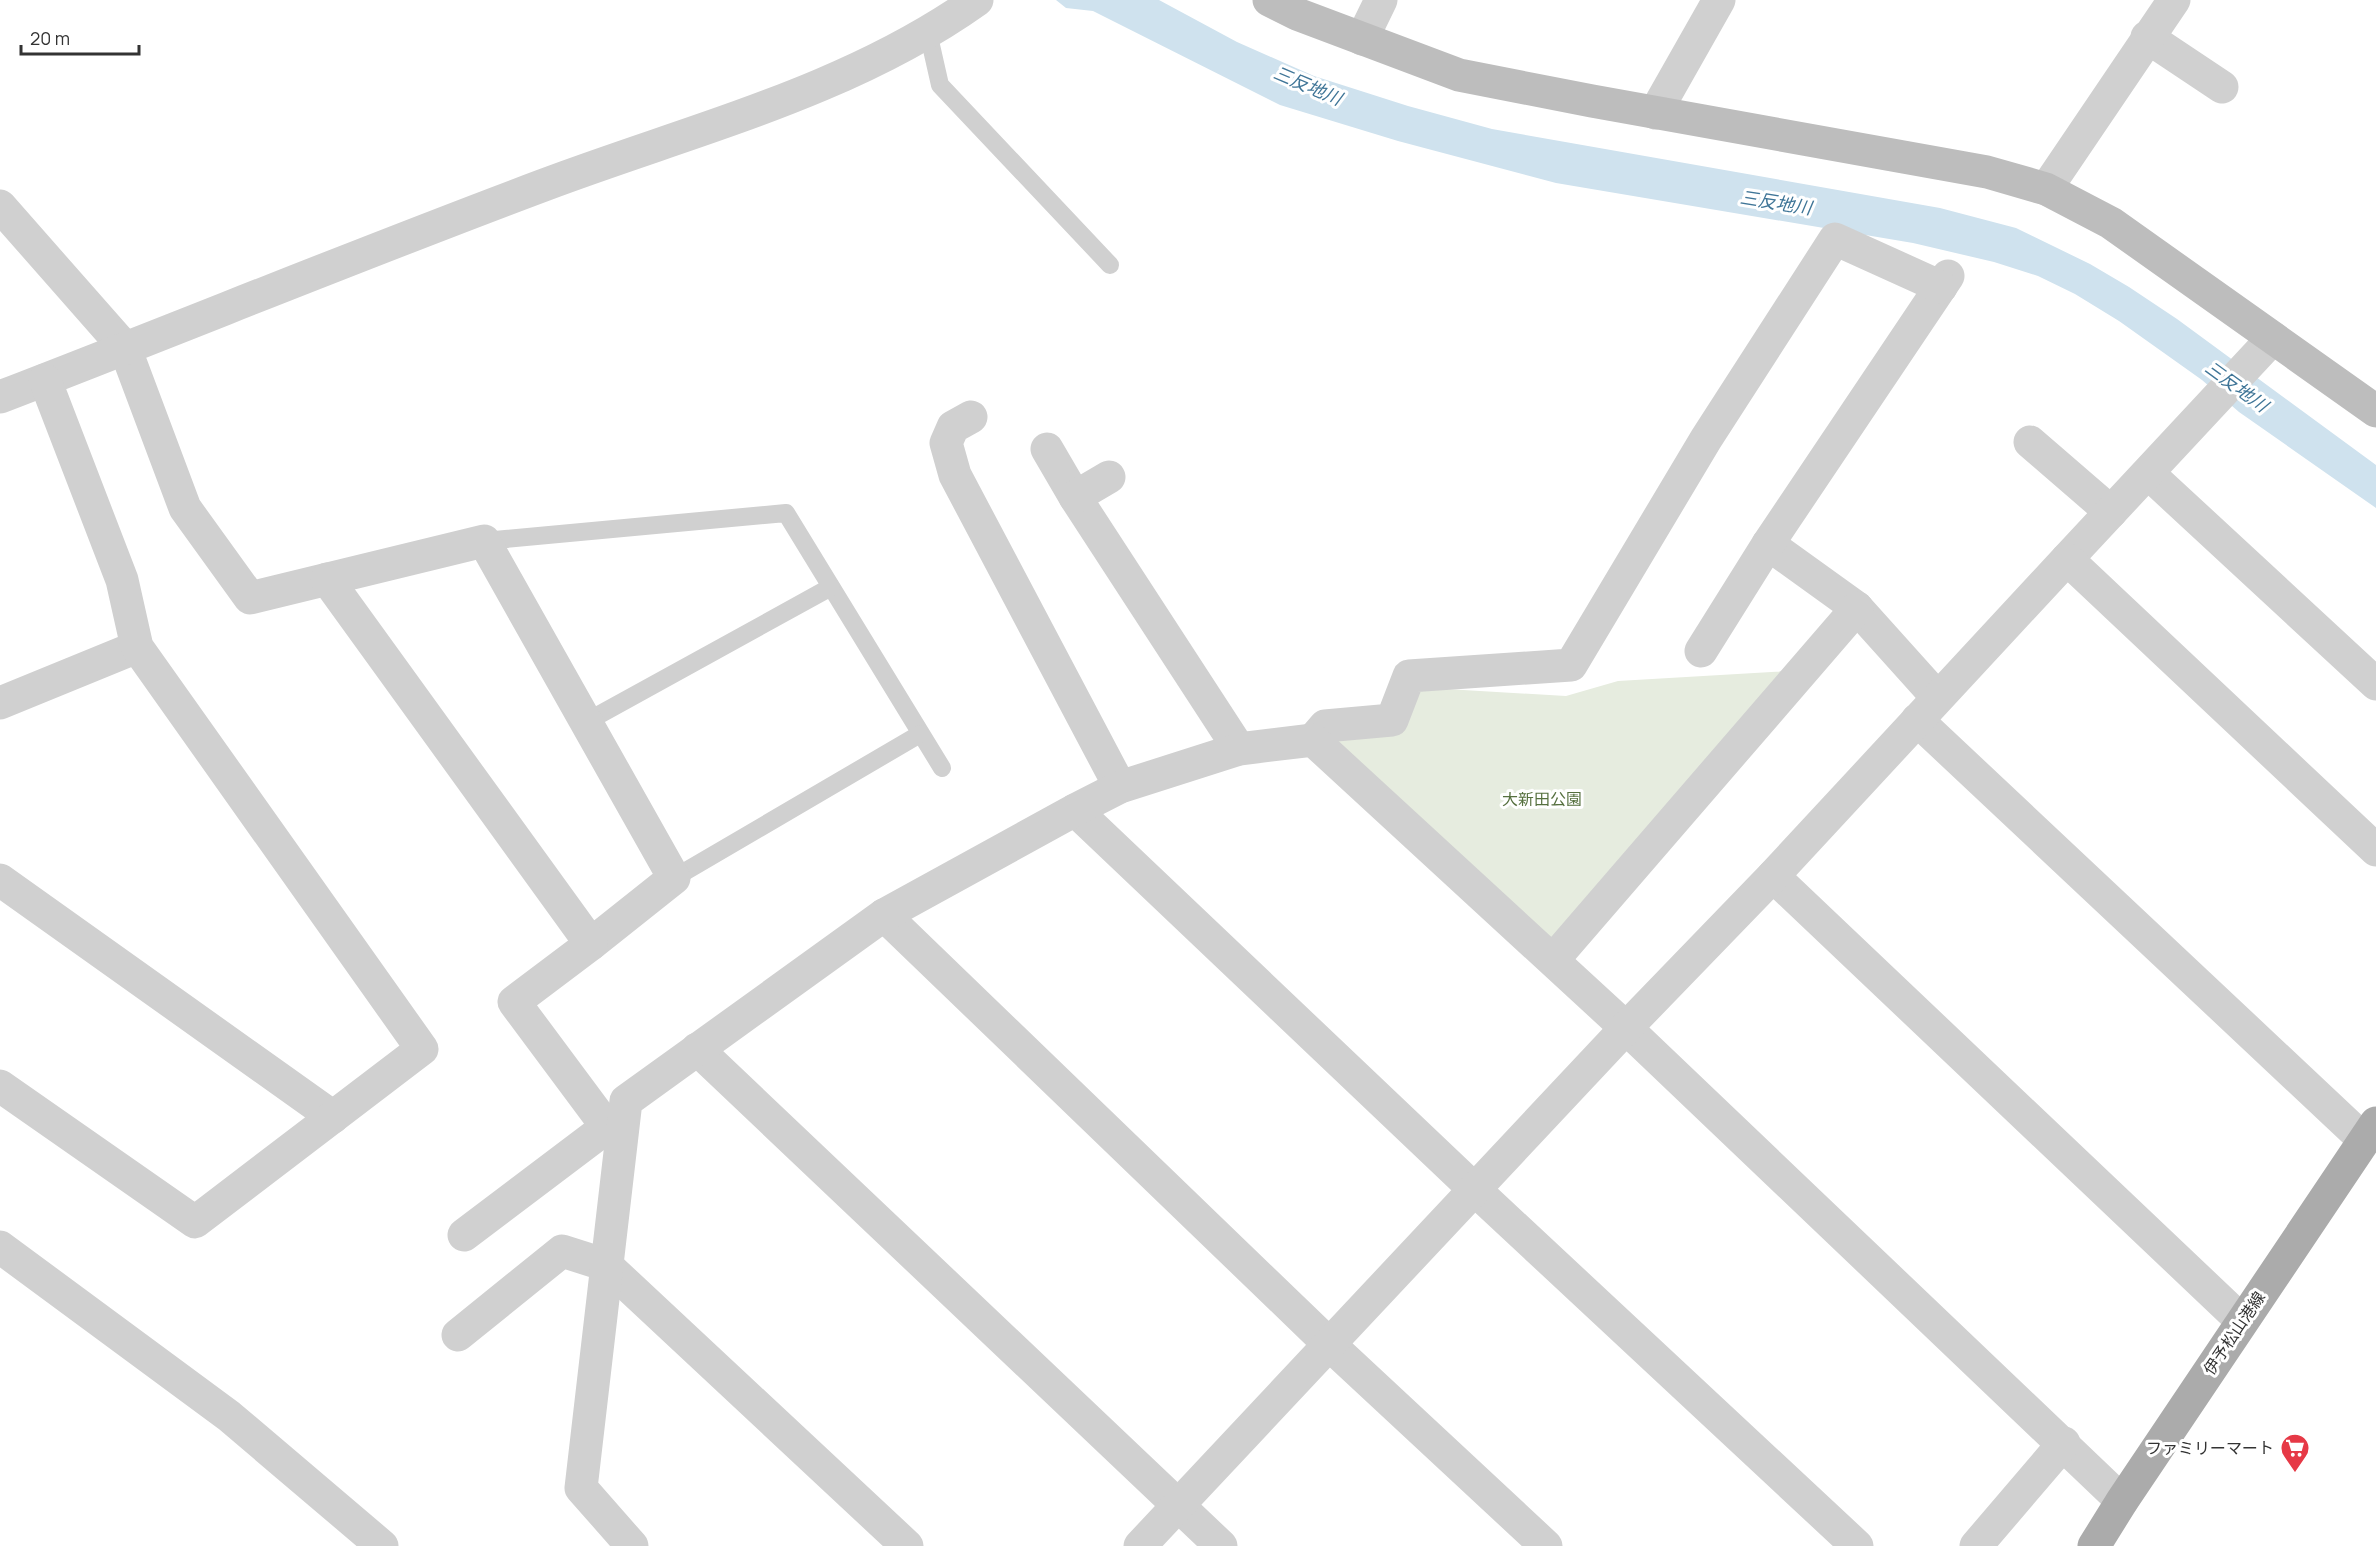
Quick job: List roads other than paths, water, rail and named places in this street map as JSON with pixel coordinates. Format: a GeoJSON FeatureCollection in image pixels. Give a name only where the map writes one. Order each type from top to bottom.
{"type":"FeatureCollection","features":[{"type":"Feature","properties":{"kind":"main road","name":"伊予松山港線"},"geometry":{"type":"LineString","coordinates":[[2094,1546],[2369,1131]]}},
{"type":"Feature","properties":{"kind":"street"},"geometry":{"type":"LineString","coordinates":[[0,397],[544,184],[781,101],[874,61],[928,32],[977,0]]}},
{"type":"Feature","properties":{"kind":"street"},"geometry":{"type":"LineString","coordinates":[[1269,0],[1297,14],[1459,75],[1655,113],[1986,172],[2046,189],[2111,223],[2268,345],[2376,411]]}},
{"type":"Feature","properties":{"kind":"street"},"geometry":{"type":"LineString","coordinates":[[1362,39],[1382,0]]}},
{"type":"Feature","properties":{"kind":"street"},"geometry":{"type":"LineString","coordinates":[[1655,113],[1719,0]]}},
{"type":"Feature","properties":{"kind":"street"},"geometry":{"type":"LineString","coordinates":[[2046,189],[2174,0]]}},
{"type":"Feature","properties":{"kind":"street"},"geometry":{"type":"LineString","coordinates":[[2147,37],[2222,87]]}},
{"type":"Feature","properties":{"kind":"street"},"geometry":{"type":"LineString","coordinates":[[0,206],[125,348],[185,508],[250,598],[484,542],[674,878],[514,1002],[615,1128]]}},
{"type":"Feature","properties":{"kind":"street"},"geometry":{"type":"LineString","coordinates":[[632,1546],[581,1488],[606,1265],[615,1128],[627,1101],[884,915],[1120,787],[1239,749],[1313,740],[1324,726],[1392,720],[1409,676],[1571,665],[1706,438],[1835,238],[1945,282],[1768,544],[1701,651]]}},
{"type":"Feature","properties":{"kind":"street"},"geometry":{"type":"LineString","coordinates":[[1140,1546],[1626,1028],[1773,876],[2268,345]]}},
{"type":"Feature","properties":{"kind":"street"},"geometry":{"type":"LineString","coordinates":[[0,1086],[195,1222],[422,1049],[137,647],[122,580],[45,380]]}},
{"type":"Feature","properties":{"kind":"street"},"geometry":{"type":"LineString","coordinates":[[971,417],[953,427],[945,443],[955,475],[1120,787]]}},
{"type":"Feature","properties":{"kind":"street"},"geometry":{"type":"LineString","coordinates":[[2030,442],[2111,512]]}},
{"type":"Feature","properties":{"kind":"street"},"geometry":{"type":"LineString","coordinates":[[1047,449],[1075,497],[1239,749]]}},
{"type":"Feature","properties":{"kind":"street"},"geometry":{"type":"LineString","coordinates":[[2148,473],[2376,684]]}},
{"type":"Feature","properties":{"kind":"street"},"geometry":{"type":"LineString","coordinates":[[1075,497],[1108,477]]}},
{"type":"Feature","properties":{"kind":"street"},"geometry":{"type":"LineString","coordinates":[[1768,544],[1857,608],[1927,709],[2369,1131]]}},
{"type":"Feature","properties":{"kind":"street"},"geometry":{"type":"LineString","coordinates":[[2067,559],[2376,850]]}},
{"type":"Feature","properties":{"kind":"street"},"geometry":{"type":"LineString","coordinates":[[327,579],[591,944]]}},
{"type":"Feature","properties":{"kind":"street"},"geometry":{"type":"LineString","coordinates":[[1553,960],[1857,608]]}},
{"type":"Feature","properties":{"kind":"street"},"geometry":{"type":"LineString","coordinates":[[0,703],[137,647]]}},
{"type":"Feature","properties":{"kind":"street"},"geometry":{"type":"LineString","coordinates":[[1313,740],[1626,1028],[2064,1443],[2122,1501]]}},
{"type":"Feature","properties":{"kind":"street"},"geometry":{"type":"LineString","coordinates":[[1075,810],[1474,1189],[1857,1546]]}},
{"type":"Feature","properties":{"kind":"street"},"geometry":{"type":"LineString","coordinates":[[1773,876],[2242,1321]]}},
{"type":"Feature","properties":{"kind":"street"},"geometry":{"type":"LineString","coordinates":[[0,880],[333,1117]]}},
{"type":"Feature","properties":{"kind":"street"},"geometry":{"type":"LineString","coordinates":[[884,915],[1330,1345],[1546,1546]]}},
{"type":"Feature","properties":{"kind":"street"},"geometry":{"type":"LineString","coordinates":[[697,1049],[1221,1546]]}},
{"type":"Feature","properties":{"kind":"street"},"geometry":{"type":"LineString","coordinates":[[464,1235],[615,1128]]}},
{"type":"Feature","properties":{"kind":"street"},"geometry":{"type":"LineString","coordinates":[[0,1247],[230,1416],[382,1546]]}},
{"type":"Feature","properties":{"kind":"street"},"geometry":{"type":"LineString","coordinates":[[458,1335],[562,1251],[606,1265],[907,1546]]}},
{"type":"Feature","properties":{"kind":"street"},"geometry":{"type":"LineString","coordinates":[[1976,1546],[2064,1443]]}},
{"type":"Feature","properties":{"kind":"lane"},"geometry":{"type":"LineString","coordinates":[[928,32],[940,85],[1110,265]]}},
{"type":"Feature","properties":{"kind":"lane"},"geometry":{"type":"LineString","coordinates":[[484,542],[786,513],[942,768]]}},
{"type":"Feature","properties":{"kind":"lane"},"geometry":{"type":"LineString","coordinates":[[586,722],[831,587]]}},
{"type":"Feature","properties":{"kind":"lane"},"geometry":{"type":"LineString","coordinates":[[674,878],[920,734]]}},
{"type":"Feature","properties":{"kind":"water","name":"三反地川"},"geometry":{"type":"Polygon","coordinates":[[[1056,0],[1159,0],[1237,42],[1314,76],[1408,106],[1492,129],[1940,208],[2016,228],[2090,264],[2129,287],[2177,319],[2376,465],[2376,508],[2239,412],[2202,380],[2119,321],[2075,294],[2038,276],[1994,262],[1913,243],[1556,183],[1398,141],[1280,105],[1093,11],[1066,8],[1056,0]]]}},
{"type":"Feature","properties":{"kind":"place","name":"ファミリーマート"},"geometry":{"type":"Point","coordinates":[2295,1474]}},
{"type":"Feature","properties":{"kind":"park label","name":"大新田公園"},"geometry":{"type":"Point","coordinates":[1542,799]}}]}
